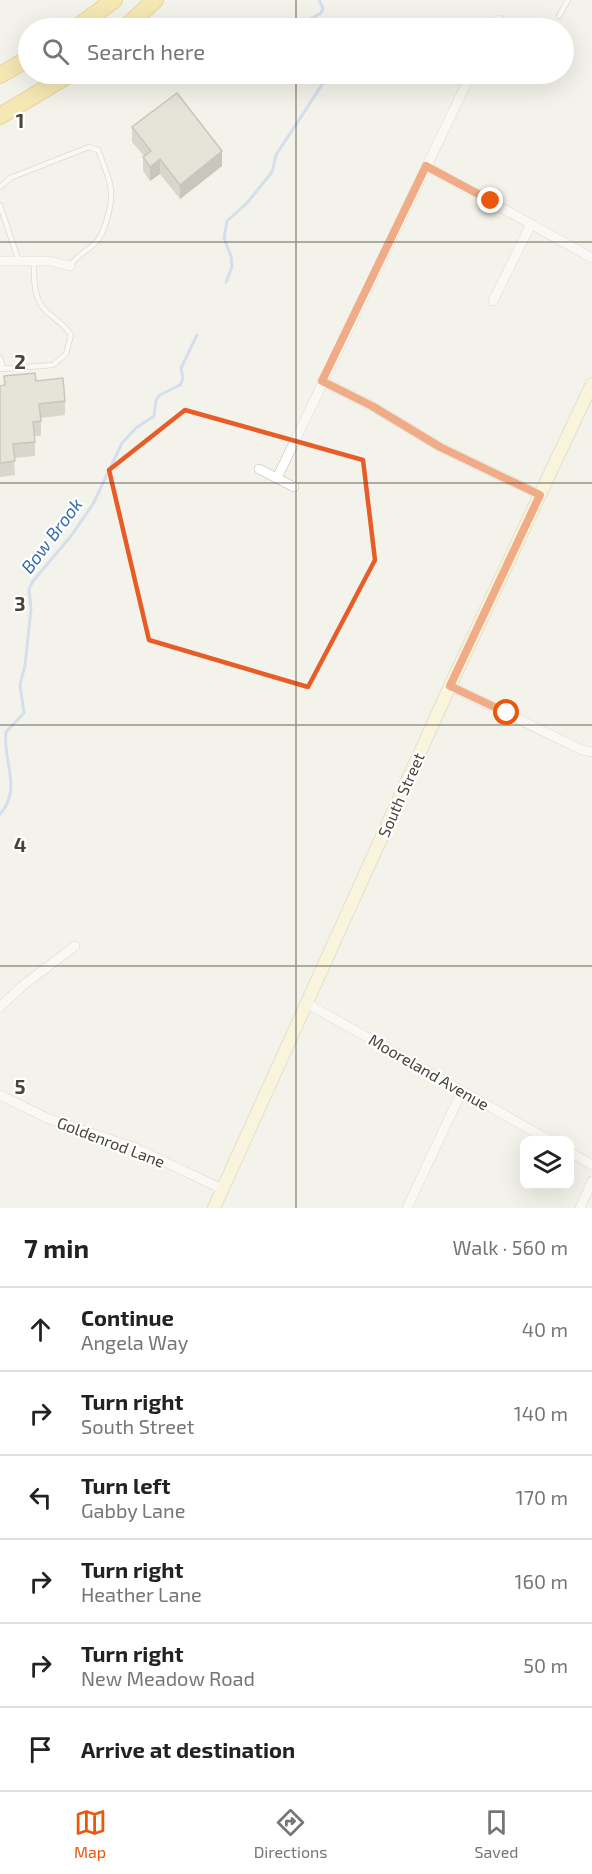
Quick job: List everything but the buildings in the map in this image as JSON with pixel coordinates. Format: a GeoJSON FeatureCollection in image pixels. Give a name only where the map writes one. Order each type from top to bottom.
{"type":"FeatureCollection","features":[{"type":"Feature","properties":{"kind":"highway"},"geometry":{"type":"LineString","coordinates":[[90,18],[114,0]]}},
{"type":"Feature","properties":{"kind":"highway"},"geometry":{"type":"LineString","coordinates":[[136,18],[155,0]]}},
{"type":"Feature","properties":{"kind":"highway"},"geometry":{"type":"LineString","coordinates":[[0,75],[18,65]]}},
{"type":"Feature","properties":{"kind":"highway"},"geometry":{"type":"LineString","coordinates":[[0,107],[45,84]]}},
{"type":"Feature","properties":{"kind":"highway"},"geometry":{"type":"LineString","coordinates":[[0,116],[53,84]]}},
{"type":"Feature","properties":{"kind":"main road","name":"South Street"},"geometry":{"type":"LineString","coordinates":[[214,1208],[450,686],[592,384]]}},
{"type":"Feature","properties":{"kind":"street"},"geometry":{"type":"LineString","coordinates":[[277,478],[466,84]]}},
{"type":"Feature","properties":{"kind":"street"},"geometry":{"type":"LineString","coordinates":[[426,166],[592,258]]}},
{"type":"Feature","properties":{"kind":"street"},"geometry":{"type":"LineString","coordinates":[[493,301],[531,224]]}},
{"type":"Feature","properties":{"kind":"street"},"geometry":{"type":"LineString","coordinates":[[0,261],[33,260],[70,266]]}},
{"type":"Feature","properties":{"kind":"street"},"geometry":{"type":"LineString","coordinates":[[322,381],[372,406],[440,447],[540,495]]}},
{"type":"Feature","properties":{"kind":"street"},"geometry":{"type":"LineString","coordinates":[[258,469],[294,487]]}},
{"type":"Feature","properties":{"kind":"street"},"geometry":{"type":"LineString","coordinates":[[450,686],[582,750],[592,752]]}},
{"type":"Feature","properties":{"kind":"street"},"geometry":{"type":"LineString","coordinates":[[0,1007],[28,981],[75,946]]}},
{"type":"Feature","properties":{"kind":"street","name":"Mooreland Avenue"},"geometry":{"type":"LineString","coordinates":[[308,1004],[542,1136]]}},
{"type":"Feature","properties":{"kind":"street"},"geometry":{"type":"LineString","coordinates":[[407,1208],[462,1091]]}},
{"type":"Feature","properties":{"kind":"street","name":"Goldenrod Lane"},"geometry":{"type":"LineString","coordinates":[[0,1095],[50,1119],[136,1148],[222,1189]]}},
{"type":"Feature","properties":{"kind":"street"},"geometry":{"type":"LineString","coordinates":[[574,1154],[592,1165]]}},
{"type":"Feature","properties":{"kind":"street"},"geometry":{"type":"LineString","coordinates":[[580,1208],[592,1181]]}},
{"type":"Feature","properties":{"kind":"lane"},"geometry":{"type":"LineString","coordinates":[[559,16],[568,0]]}},
{"type":"Feature","properties":{"kind":"lane"},"geometry":{"type":"LineString","coordinates":[[0,187],[10,178],[89,147],[98,150],[112,187],[113,198],[101,236],[93,245],[80,253],[70,266]]}},
{"type":"Feature","properties":{"kind":"lane"},"geometry":{"type":"LineString","coordinates":[[0,205],[18,260]]}},
{"type":"Feature","properties":{"kind":"lane"},"geometry":{"type":"LineString","coordinates":[[0,358],[2,369],[53,365],[66,354],[71,335],[62,322],[46,312],[36,298],[33,260]]}},
{"type":"Feature","properties":{"kind":"highlighted area"},"geometry":{"type":"Polygon","coordinates":[[[185,410],[363,460],[375,560],[308,687],[149,640],[109,470],[185,410]]]}},
{"type":"Feature","properties":{"kind":"waterway","name":"Bow Brook"},"geometry":{"type":"LineString","coordinates":[[312,18],[321,13],[323,8],[319,0]]}},
{"type":"Feature","properties":{"kind":"waterway","name":"Bow Brook"},"geometry":{"type":"LineString","coordinates":[[226,282],[232,267],[231,256],[224,238],[227,221],[247,203],[272,172],[276,155],[322,84]]}},
{"type":"Feature","properties":{"kind":"waterway","name":"Bow Brook"},"geometry":{"type":"LineString","coordinates":[[0,814],[7,804],[11,784],[6,732],[24,713],[20,685],[25,665],[31,609],[29,589],[93,504],[122,443],[136,428],[154,416],[156,400],[160,395],[180,385],[183,379],[181,368],[197,335]]}},
{"type":"Feature","properties":{"kind":"route"},"geometry":{"type":"LineString","coordinates":[[491,201],[426,166],[322,381],[372,406],[440,447],[540,495],[450,686],[507,713]]}}]}
